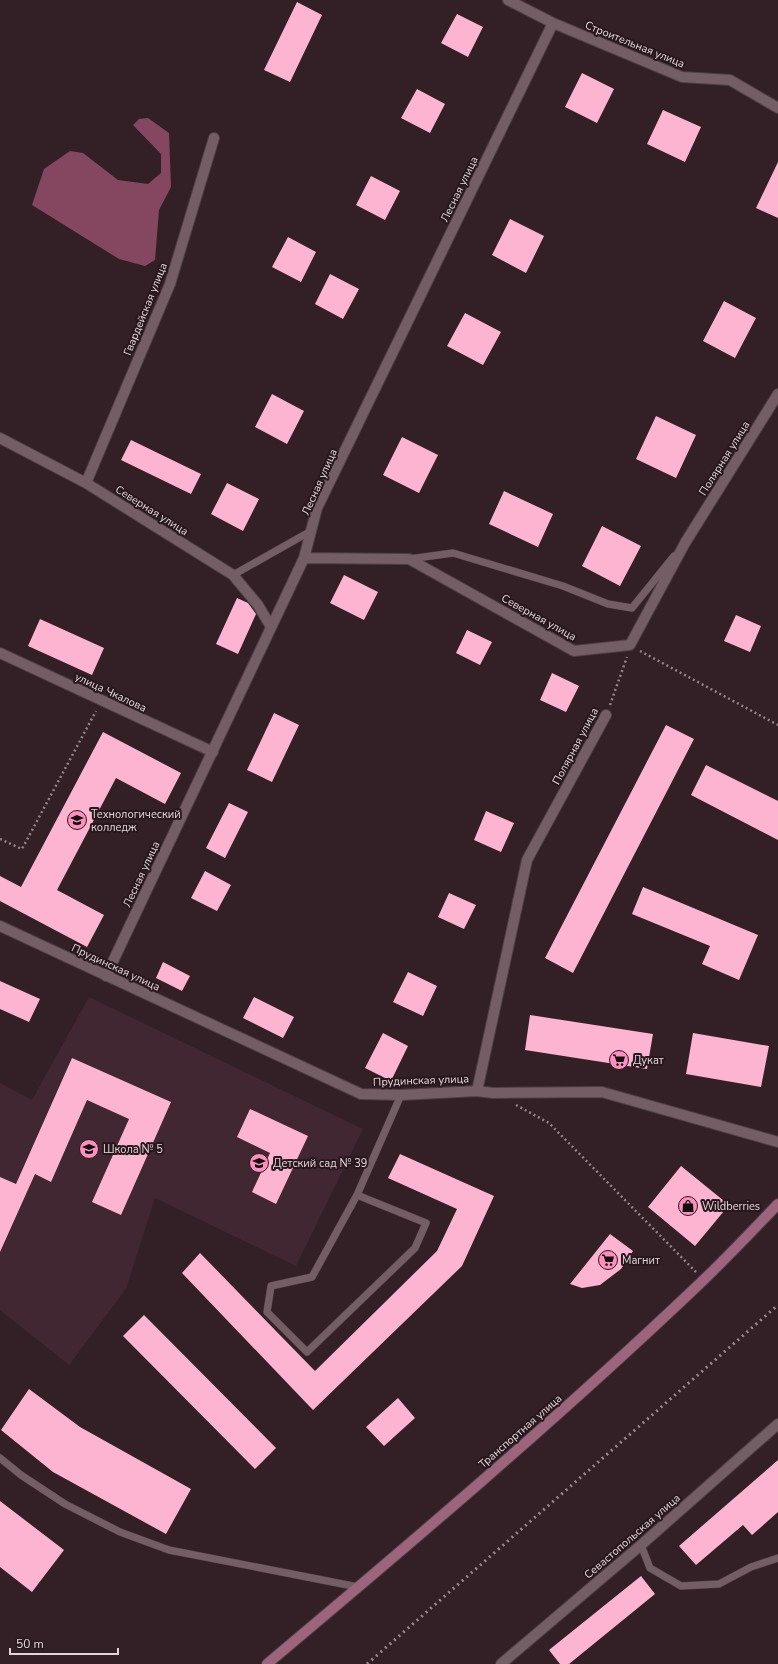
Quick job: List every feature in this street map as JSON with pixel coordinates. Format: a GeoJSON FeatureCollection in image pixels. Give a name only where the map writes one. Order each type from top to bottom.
{"type":"FeatureCollection","features":[{"type":"Feature","properties":{"kind":"street","name":"Строительная улица"},"geometry":{"type":"LineString","coordinates":[[508,0],[553,23],[682,77],[730,80],[778,108]]}},
{"type":"Feature","properties":{"kind":"street","name":"Лесная улица"},"geometry":{"type":"LineString","coordinates":[[106,976],[304,558],[317,508],[553,23]]}},
{"type":"Feature","properties":{"kind":"street","name":"Гвардейская улица"},"geometry":{"type":"LineString","coordinates":[[86,483],[170,284],[214,138]]}},
{"type":"Feature","properties":{"kind":"street","name":"Полярная улица"},"geometry":{"type":"LineString","coordinates":[[630,645],[685,543],[778,394]]}},
{"type":"Feature","properties":{"kind":"street","name":"Северная улица"},"geometry":{"type":"LineString","coordinates":[[0,438],[86,483],[233,575],[258,605],[271,627]]}},
{"type":"Feature","properties":{"kind":"street","name":"Северная улица"},"geometry":{"type":"LineString","coordinates":[[304,558],[409,559],[574,651],[630,645]]}},
{"type":"Feature","properties":{"kind":"street","name":"улица Чкалова"},"geometry":{"type":"LineString","coordinates":[[0,653],[212,752]]}},
{"type":"Feature","properties":{"kind":"street","name":"Полярная улица"},"geometry":{"type":"LineString","coordinates":[[477,1090],[527,860],[606,715]]}},
{"type":"Feature","properties":{"kind":"street","name":"Прудинская улица"},"geometry":{"type":"LineString","coordinates":[[0,926],[361,1094],[401,1094],[477,1090],[493,1093],[602,1092],[778,1142]]}},
{"type":"Feature","properties":{"kind":"street","name":"Транспортная улица"},"geometry":{"type":"LineString","coordinates":[[267,1664],[563,1409],[695,1289],[703,1279],[778,1204]]}},
{"type":"Feature","properties":{"kind":"street","name":"Севастопольская улица"},"geometry":{"type":"LineString","coordinates":[[500,1664],[641,1545],[778,1424]]}},
{"type":"Feature","properties":{"kind":"lane"},"geometry":{"type":"LineString","coordinates":[[233,575],[311,531]]}},
{"type":"Feature","properties":{"kind":"lane"},"geometry":{"type":"LineString","coordinates":[[409,559],[453,554],[563,586],[608,604],[632,608],[685,543]]}},
{"type":"Feature","properties":{"kind":"lane"},"geometry":{"type":"LineString","coordinates":[[357,1195],[426,1223],[415,1248],[307,1352],[267,1312],[271,1286],[312,1277],[357,1195],[401,1094]]}},
{"type":"Feature","properties":{"kind":"lane"},"geometry":{"type":"LineString","coordinates":[[0,1458],[21,1475],[65,1504],[120,1532],[169,1550],[358,1587]]}},
{"type":"Feature","properties":{"kind":"lane"},"geometry":{"type":"LineString","coordinates":[[641,1545],[650,1568],[681,1586],[719,1584],[750,1567],[778,1558]]}},
{"type":"Feature","properties":{"kind":"path","name":"Полярная улица"},"geometry":{"type":"LineString","coordinates":[[606,715],[630,645]]}},
{"type":"Feature","properties":{"kind":"path"},"geometry":{"type":"LineString","coordinates":[[630,645],[778,725]]}},
{"type":"Feature","properties":{"kind":"path"},"geometry":{"type":"LineString","coordinates":[[0,838],[22,849],[102,701]]}},
{"type":"Feature","properties":{"kind":"path"},"geometry":{"type":"LineString","coordinates":[[514,1104],[549,1123],[703,1279]]}},
{"type":"Feature","properties":{"kind":"shaded area"},"geometry":{"type":"Polygon","coordinates":[[[148,118],[169,133],[171,187],[159,210],[155,260],[145,266],[119,259],[32,205],[44,169],[70,151],[83,153],[118,180],[148,184],[161,173],[161,154],[133,125],[139,119],[148,118]]]}},
{"type":"Feature","properties":{"kind":"shaded area","name":"Школа № 5"},"geometry":{"type":"Polygon","coordinates":[[[89,997],[363,1129],[296,1266],[155,1198],[126,1289],[69,1365],[0,1310],[0,1083],[32,1100],[89,997]]]}},
{"type":"Feature","properties":{"kind":"building"},"geometry":{"type":"Polygon","coordinates":[[[297,2],[322,15],[290,82],[264,70],[297,2]]]}},
{"type":"Feature","properties":{"kind":"building"},"geometry":{"type":"Polygon","coordinates":[[[457,14],[483,27],[468,57],[441,43],[457,14]]]}},
{"type":"Feature","properties":{"kind":"building"},"geometry":{"type":"Polygon","coordinates":[[[582,73],[614,89],[597,123],[565,107],[582,73]]]}},
{"type":"Feature","properties":{"kind":"building"},"geometry":{"type":"Polygon","coordinates":[[[417,89],[445,104],[430,133],[401,118],[417,89]]]}},
{"type":"Feature","properties":{"kind":"building"},"geometry":{"type":"Polygon","coordinates":[[[663,110],[701,127],[685,162],[647,144],[663,110]]]}},
{"type":"Feature","properties":{"kind":"building"},"geometry":{"type":"Polygon","coordinates":[[[778,162],[778,218],[756,208],[778,162]]]}},
{"type":"Feature","properties":{"kind":"building"},"geometry":{"type":"Polygon","coordinates":[[[371,176],[400,191],[385,220],[356,205],[371,176]]]}},
{"type":"Feature","properties":{"kind":"building"},"geometry":{"type":"Polygon","coordinates":[[[510,219],[544,236],[526,273],[492,255],[510,219]]]}},
{"type":"Feature","properties":{"kind":"building"},"geometry":{"type":"Polygon","coordinates":[[[288,237],[316,252],[301,282],[272,267],[288,237]]]}},
{"type":"Feature","properties":{"kind":"building"},"geometry":{"type":"Polygon","coordinates":[[[330,274],[359,289],[343,319],[315,304],[330,274]]]}},
{"type":"Feature","properties":{"kind":"building"},"geometry":{"type":"Polygon","coordinates":[[[724,301],[756,318],[735,358],[703,341],[724,301]]]}},
{"type":"Feature","properties":{"kind":"building"},"geometry":{"type":"Polygon","coordinates":[[[465,313],[501,332],[483,365],[447,346],[465,313]]]}},
{"type":"Feature","properties":{"kind":"building"},"geometry":{"type":"Polygon","coordinates":[[[272,394],[304,411],[287,444],[255,427],[272,394]]]}},
{"type":"Feature","properties":{"kind":"building"},"geometry":{"type":"Polygon","coordinates":[[[656,416],[696,435],[676,478],[636,459],[656,416]]]}},
{"type":"Feature","properties":{"kind":"building"},"geometry":{"type":"Polygon","coordinates":[[[402,437],[438,455],[419,493],[383,475],[402,437]]]}},
{"type":"Feature","properties":{"kind":"building"},"geometry":{"type":"Polygon","coordinates":[[[131,440],[201,474],[191,494],[121,460],[131,440]]]}},
{"type":"Feature","properties":{"kind":"building"},"geometry":{"type":"Polygon","coordinates":[[[227,483],[259,499],[243,531],[211,514],[227,483]]]}},
{"type":"Feature","properties":{"kind":"building"},"geometry":{"type":"Polygon","coordinates":[[[504,491],[553,514],[538,547],[489,524],[504,491]]]}},
{"type":"Feature","properties":{"kind":"building"},"geometry":{"type":"Polygon","coordinates":[[[602,526],[641,546],[620,586],[582,566],[602,526]]]}},
{"type":"Feature","properties":{"kind":"building"},"geometry":{"type":"Polygon","coordinates":[[[344,575],[378,592],[364,620],[330,603],[344,575]]]}},
{"type":"Feature","properties":{"kind":"building"},"geometry":{"type":"Polygon","coordinates":[[[237,598],[248,603],[256,614],[238,654],[216,644],[237,598]]]}},
{"type":"Feature","properties":{"kind":"building"},"geometry":{"type":"Polygon","coordinates":[[[736,615],[761,626],[750,652],[724,641],[736,615]]]}},
{"type":"Feature","properties":{"kind":"building"},"geometry":{"type":"Polygon","coordinates":[[[40,619],[104,648],[92,675],[28,646],[40,619]]]}},
{"type":"Feature","properties":{"kind":"building"},"geometry":{"type":"Polygon","coordinates":[[[467,630],[492,642],[480,665],[456,653],[467,630]]]}},
{"type":"Feature","properties":{"kind":"building"},"geometry":{"type":"Polygon","coordinates":[[[552,673],[579,686],[566,712],[540,700],[552,673]]]}},
{"type":"Feature","properties":{"kind":"building"},"geometry":{"type":"Polygon","coordinates":[[[274,713],[299,725],[272,782],[247,770],[274,713]]]}},
{"type":"Feature","properties":{"kind":"building"},"geometry":{"type":"Polygon","coordinates":[[[666,725],[694,739],[573,973],[545,958],[666,725]]]}},
{"type":"Feature","properties":{"kind":"building"},"geometry":{"type":"Polygon","coordinates":[[[103,732],[181,773],[165,804],[116,778],[57,890],[104,915],[87,947],[0,901],[0,876],[21,887],[103,732]]]}},
{"type":"Feature","properties":{"kind":"building"},"geometry":{"type":"Polygon","coordinates":[[[706,765],[778,801],[778,840],[691,795],[706,765]]]}},
{"type":"Feature","properties":{"kind":"building"},"geometry":{"type":"Polygon","coordinates":[[[229,803],[248,812],[225,858],[206,848],[229,803]]]}},
{"type":"Feature","properties":{"kind":"building"},"geometry":{"type":"Polygon","coordinates":[[[486,811],[514,823],[501,852],[474,840],[486,811]]]}},
{"type":"Feature","properties":{"kind":"building"},"geometry":{"type":"Polygon","coordinates":[[[205,871],[231,885],[217,911],[191,898],[205,871]]]}},
{"type":"Feature","properties":{"kind":"building"},"geometry":{"type":"Polygon","coordinates":[[[643,887],[758,935],[739,980],[702,964],[710,946],[632,914],[643,887]]]}},
{"type":"Feature","properties":{"kind":"building"},"geometry":{"type":"Polygon","coordinates":[[[449,893],[476,905],[464,929],[438,917],[449,893]]]}},
{"type":"Feature","properties":{"kind":"building"},"geometry":{"type":"Polygon","coordinates":[[[163,962],[190,976],[182,991],[156,978],[163,962]]]}},
{"type":"Feature","properties":{"kind":"building"},"geometry":{"type":"Polygon","coordinates":[[[408,972],[437,986],[423,1016],[393,1002],[408,972]]]}},
{"type":"Feature","properties":{"kind":"building"},"geometry":{"type":"Polygon","coordinates":[[[0,981],[40,999],[29,1022],[0,1009],[0,981]]]}},
{"type":"Feature","properties":{"kind":"building"},"geometry":{"type":"Polygon","coordinates":[[[254,997],[294,1017],[283,1038],[243,1018],[254,997]]]}},
{"type":"Feature","properties":{"kind":"building"},"geometry":{"type":"Polygon","coordinates":[[[530,1015],[653,1034],[647,1069],[525,1050],[530,1015]]]}},
{"type":"Feature","properties":{"kind":"building"},"geometry":{"type":"Polygon","coordinates":[[[383,1033],[408,1046],[391,1081],[365,1068],[383,1033]]]}},
{"type":"Feature","properties":{"kind":"building"},"geometry":{"type":"Polygon","coordinates":[[[693,1033],[769,1046],[761,1087],[686,1074],[693,1033]]]}},
{"type":"Feature","properties":{"kind":"building"},"geometry":{"type":"Polygon","coordinates":[[[72,1058],[171,1102],[121,1215],[92,1202],[129,1119],[87,1100],[51,1182],[35,1174],[0,1252],[0,1177],[16,1184],[72,1058]]]}},
{"type":"Feature","properties":{"kind":"building"},"geometry":{"type":"Polygon","coordinates":[[[250,1109],[308,1136],[276,1204],[252,1192],[270,1153],[237,1137],[250,1109]]]}},
{"type":"Feature","properties":{"kind":"building"},"geometry":{"type":"Polygon","coordinates":[[[400,1154],[494,1196],[462,1266],[313,1410],[182,1273],[200,1253],[315,1371],[437,1251],[457,1209],[388,1178],[400,1154]]]}},
{"type":"Feature","properties":{"kind":"building","name":"Wildberries"},"geometry":{"type":"Polygon","coordinates":[[[681,1166],[729,1205],[695,1246],[648,1207],[681,1166]]]}},
{"type":"Feature","properties":{"kind":"building","name":"Магнит"},"geometry":{"type":"Polygon","coordinates":[[[610,1234],[633,1251],[621,1269],[600,1285],[582,1288],[570,1284],[610,1234]]]}},
{"type":"Feature","properties":{"kind":"building"},"geometry":{"type":"Polygon","coordinates":[[[144,1315],[276,1448],[255,1469],[123,1336],[144,1315]]]}},
{"type":"Feature","properties":{"kind":"building"},"geometry":{"type":"Polygon","coordinates":[[[29,1389],[80,1427],[191,1489],[166,1534],[53,1472],[1,1430],[29,1389]]]}},
{"type":"Feature","properties":{"kind":"building"},"geometry":{"type":"Polygon","coordinates":[[[398,1398],[415,1418],[384,1446],[366,1427],[398,1398]]]}},
{"type":"Feature","properties":{"kind":"building"},"geometry":{"type":"Polygon","coordinates":[[[778,1460],[778,1512],[752,1535],[743,1525],[696,1565],[679,1546],[778,1460]]]}},
{"type":"Feature","properties":{"kind":"building"},"geometry":{"type":"Polygon","coordinates":[[[0,1501],[64,1550],[32,1592],[0,1567],[0,1501]]]}},
{"type":"Feature","properties":{"kind":"building"},"geometry":{"type":"Polygon","coordinates":[[[641,1576],[655,1594],[569,1664],[560,1664],[549,1650],[641,1576]]]}},
{"type":"Feature","properties":{"kind":"railway"},"geometry":{"type":"LineString","coordinates":[[367,1664],[778,1305]]}},
{"type":"Feature","properties":{"kind":"place","name":"Технологический колледж"},"geometry":{"type":"Point","coordinates":[77,820]}},
{"type":"Feature","properties":{"kind":"place","name":"Дукат"},"geometry":{"type":"Point","coordinates":[619,1060]}},
{"type":"Feature","properties":{"kind":"place","name":"Школа № 5"},"geometry":{"type":"Point","coordinates":[89,1149]}},
{"type":"Feature","properties":{"kind":"place","name":"Детский сад № 39"},"geometry":{"type":"Point","coordinates":[259,1163]}},
{"type":"Feature","properties":{"kind":"place","name":"Wildberries"},"geometry":{"type":"Point","coordinates":[688,1206]}},
{"type":"Feature","properties":{"kind":"place","name":"Магнит"},"geometry":{"type":"Point","coordinates":[608,1260]}}]}
